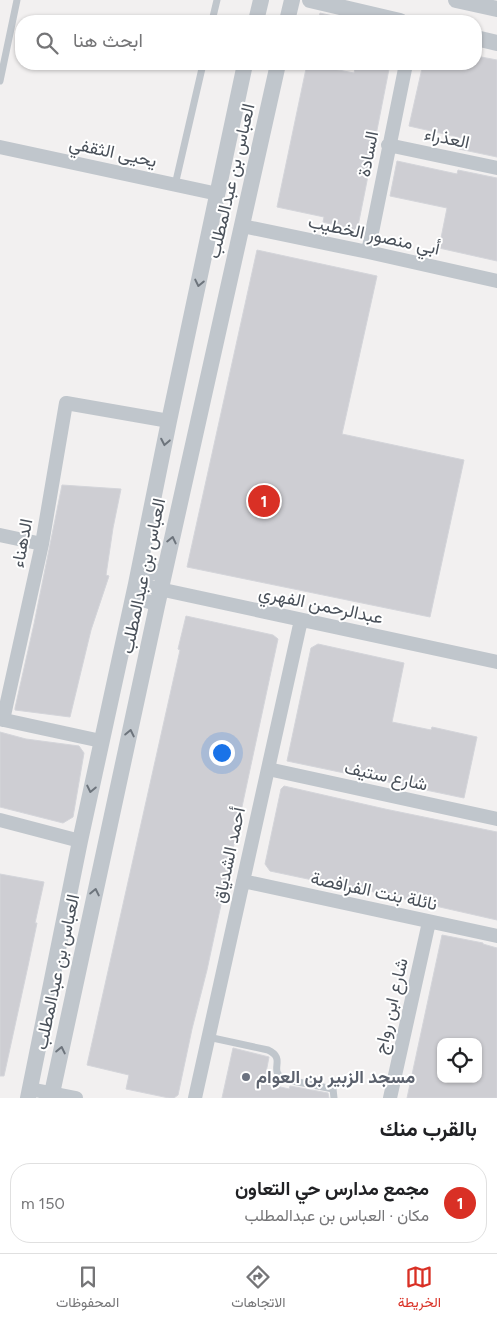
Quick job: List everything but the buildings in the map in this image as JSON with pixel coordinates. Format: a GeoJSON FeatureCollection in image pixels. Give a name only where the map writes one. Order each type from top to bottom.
{"type":"FeatureCollection","features":[{"type":"Feature","properties":{"kind":"street"},"geometry":{"type":"LineString","coordinates":[[257,15],[261,0]]}},
{"type":"Feature","properties":{"kind":"street"},"geometry":{"type":"LineString","coordinates":[[288,15],[292,0]]}},
{"type":"Feature","properties":{"kind":"street"},"geometry":{"type":"LineString","coordinates":[[310,0],[374,15]]}},
{"type":"Feature","properties":{"kind":"street"},"geometry":{"type":"LineString","coordinates":[[456,0],[497,9]]}},
{"type":"Feature","properties":{"kind":"street"},"geometry":{"type":"LineString","coordinates":[[482,39],[497,43]]}},
{"type":"Feature","properties":{"kind":"street","name":"العباس بن عبدالمطلب"},"geometry":{"type":"LineString","coordinates":[[29,1093],[80,841],[141,563],[169,421],[244,70]]}},
{"type":"Feature","properties":{"kind":"street","name":"العباس بن عبدالمطلب"},"geometry":{"type":"LineString","coordinates":[[51,1095],[157,606],[277,70]]}},
{"type":"Feature","properties":{"kind":"street","name":"السادة"},"geometry":{"type":"LineString","coordinates":[[368,252],[388,145],[405,70]]}},
{"type":"Feature","properties":{"kind":"street","name":"العذراء"},"geometry":{"type":"LineString","coordinates":[[388,145],[497,168]]}},
{"type":"Feature","properties":{"kind":"street","name":"يحيى الثقفي"},"geometry":{"type":"LineString","coordinates":[[0,146],[218,194]]}},
{"type":"Feature","properties":{"kind":"street","name":"أبي منصور الخطيب"},"geometry":{"type":"LineString","coordinates":[[242,226],[497,281]]}},
{"type":"Feature","properties":{"kind":"street","name":"الدهناء"},"geometry":{"type":"LineString","coordinates":[[2,719],[42,544],[66,403],[169,421]]}},
{"type":"Feature","properties":{"kind":"street"},"geometry":{"type":"LineString","coordinates":[[0,535],[42,544]]}},
{"type":"Feature","properties":{"kind":"street"},"geometry":{"type":"LineString","coordinates":[[141,563],[144,570],[150,574],[165,570]]}},
{"type":"Feature","properties":{"kind":"street","name":"عبدالرحمن الفهري"},"geometry":{"type":"LineString","coordinates":[[136,584],[497,662]]}},
{"type":"Feature","properties":{"kind":"street"},"geometry":{"type":"LineString","coordinates":[[132,603],[140,600],[150,601],[157,606]]}},
{"type":"Feature","properties":{"kind":"street","name":"أحمد الشدياق"},"geometry":{"type":"LineString","coordinates":[[195,1098],[301,620]]}},
{"type":"Feature","properties":{"kind":"street"},"geometry":{"type":"LineString","coordinates":[[2,719],[101,741]]}},
{"type":"Feature","properties":{"kind":"street","name":"شارع ستيف"},"geometry":{"type":"LineString","coordinates":[[268,769],[497,819]]}},
{"type":"Feature","properties":{"kind":"street"},"geometry":{"type":"LineString","coordinates":[[0,820],[80,841]]}},
{"type":"Feature","properties":{"kind":"street","name":"نائلة بنت الفرافصة"},"geometry":{"type":"LineString","coordinates":[[243,881],[497,936]]}},
{"type":"Feature","properties":{"kind":"street","name":"شارع ابن رواج"},"geometry":{"type":"LineString","coordinates":[[390,1098],[429,922]]}},
{"type":"Feature","properties":{"kind":"street"},"geometry":{"type":"LineString","coordinates":[[29,1093],[76,1098]]}},
{"type":"Feature","properties":{"kind":"lane"},"geometry":{"type":"LineString","coordinates":[[0,81],[17,0]]}},
{"type":"Feature","properties":{"kind":"lane"},"geometry":{"type":"LineString","coordinates":[[213,15],[217,0]]}},
{"type":"Feature","properties":{"kind":"lane"},"geometry":{"type":"LineString","coordinates":[[175,184],[202,70]]}},
{"type":"Feature","properties":{"kind":"lane"},"geometry":{"type":"LineString","coordinates":[[208,1037],[276,1053],[278,1057],[276,1072],[278,1076],[283,1079],[333,1090],[334,1098]]}},
{"type":"Feature","properties":{"kind":"place","name":"مجمع مدارس حي التعاون"},"geometry":{"type":"Point","coordinates":[264,501]}},
{"type":"Feature","properties":{"kind":"place","name":"مسجد الزبير بن العوام"},"geometry":{"type":"Point","coordinates":[246,1077]}}]}
